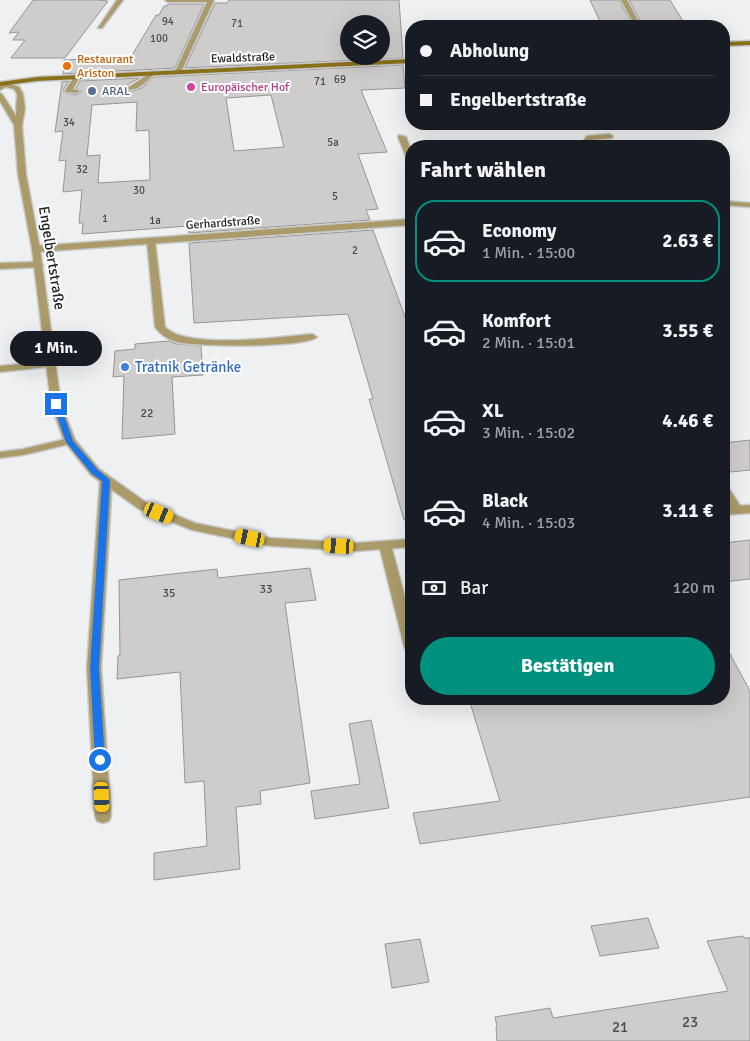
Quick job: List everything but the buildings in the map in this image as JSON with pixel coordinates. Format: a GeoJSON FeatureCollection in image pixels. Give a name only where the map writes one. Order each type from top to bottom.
{"type":"FeatureCollection","features":[{"type":"Feature","properties":{"kind":"main road"},"geometry":{"type":"LineString","coordinates":[[730,44],[750,43]]}},
{"type":"Feature","properties":{"kind":"main road","name":"Ewaldstraße"},"geometry":{"type":"LineString","coordinates":[[1,87],[37,79],[405,61]]}},
{"type":"Feature","properties":{"kind":"main road","name":"Ewaldstraße"},"geometry":{"type":"LineString","coordinates":[[17,88],[76,78]]}},
{"type":"Feature","properties":{"kind":"street"},"geometry":{"type":"LineString","coordinates":[[100,27],[120,0]]}},
{"type":"Feature","properties":{"kind":"street"},"geometry":{"type":"LineString","coordinates":[[168,0],[210,0],[178,72]]}},
{"type":"Feature","properties":{"kind":"street"},"geometry":{"type":"LineString","coordinates":[[624,0],[635,20]]}},
{"type":"Feature","properties":{"kind":"street"},"geometry":{"type":"LineString","coordinates":[[128,88],[133,88],[153,73]]}},
{"type":"Feature","properties":{"kind":"street"},"geometry":{"type":"LineString","coordinates":[[76,78],[68,91],[77,91]]}},
{"type":"Feature","properties":{"kind":"street"},"geometry":{"type":"LineString","coordinates":[[1,87],[17,88]]}},
{"type":"Feature","properties":{"kind":"street","name":"Engelbertstraße"},"geometry":{"type":"LineString","coordinates":[[17,88],[20,94],[21,109],[18,125],[26,201],[36,249],[56,404],[70,442],[95,472],[143,506],[192,526],[270,542],[356,547],[405,543]]}},
{"type":"Feature","properties":{"kind":"street","name":"Engelbertstraße"},"geometry":{"type":"LineString","coordinates":[[0,95],[18,125]]}},
{"type":"Feature","properties":{"kind":"street"},"geometry":{"type":"LineString","coordinates":[[588,140],[590,138],[609,136]]}},
{"type":"Feature","properties":{"kind":"street"},"geometry":{"type":"LineString","coordinates":[[402,137],[405,144]]}},
{"type":"Feature","properties":{"kind":"street"},"geometry":{"type":"LineString","coordinates":[[730,203],[750,205]]}},
{"type":"Feature","properties":{"kind":"street","name":"Gerhardstraße"},"geometry":{"type":"LineString","coordinates":[[36,249],[405,222]]}},
{"type":"Feature","properties":{"kind":"street"},"geometry":{"type":"LineString","coordinates":[[151,241],[160,327],[169,336],[186,341],[240,343],[312,337]]}},
{"type":"Feature","properties":{"kind":"street"},"geometry":{"type":"LineString","coordinates":[[0,266],[38,264]]}},
{"type":"Feature","properties":{"kind":"street"},"geometry":{"type":"LineString","coordinates":[[0,369],[51,364]]}},
{"type":"Feature","properties":{"kind":"street"},"geometry":{"type":"LineString","coordinates":[[0,455],[70,442]]}},
{"type":"Feature","properties":{"kind":"street"},"geometry":{"type":"LineString","coordinates":[[103,816],[94,668],[106,480]]}},
{"type":"Feature","properties":{"kind":"street"},"geometry":{"type":"LineString","coordinates":[[730,496],[744,509]]}},
{"type":"Feature","properties":{"kind":"street"},"geometry":{"type":"LineString","coordinates":[[730,510],[744,509]]}},
{"type":"Feature","properties":{"kind":"street"},"geometry":{"type":"LineString","coordinates":[[385,545],[405,623]]}},
{"type":"Feature","properties":{"kind":"place","name":"Restaurant Ariston"},"geometry":{"type":"Point","coordinates":[67,66]}},
{"type":"Feature","properties":{"kind":"place","name":"Europäischer Hof"},"geometry":{"type":"Point","coordinates":[191,87]}},
{"type":"Feature","properties":{"kind":"place","name":"ARAL"},"geometry":{"type":"Point","coordinates":[92,91]}},
{"type":"Feature","properties":{"kind":"place","name":"Tratnik Getränke"},"geometry":{"type":"Point","coordinates":[125,367]}},
{"type":"Feature","properties":{"kind":"route"},"geometry":{"type":"LineString","coordinates":[[56,404],[70,442],[95,472],[106,480],[94,668],[100,760]]}}]}
